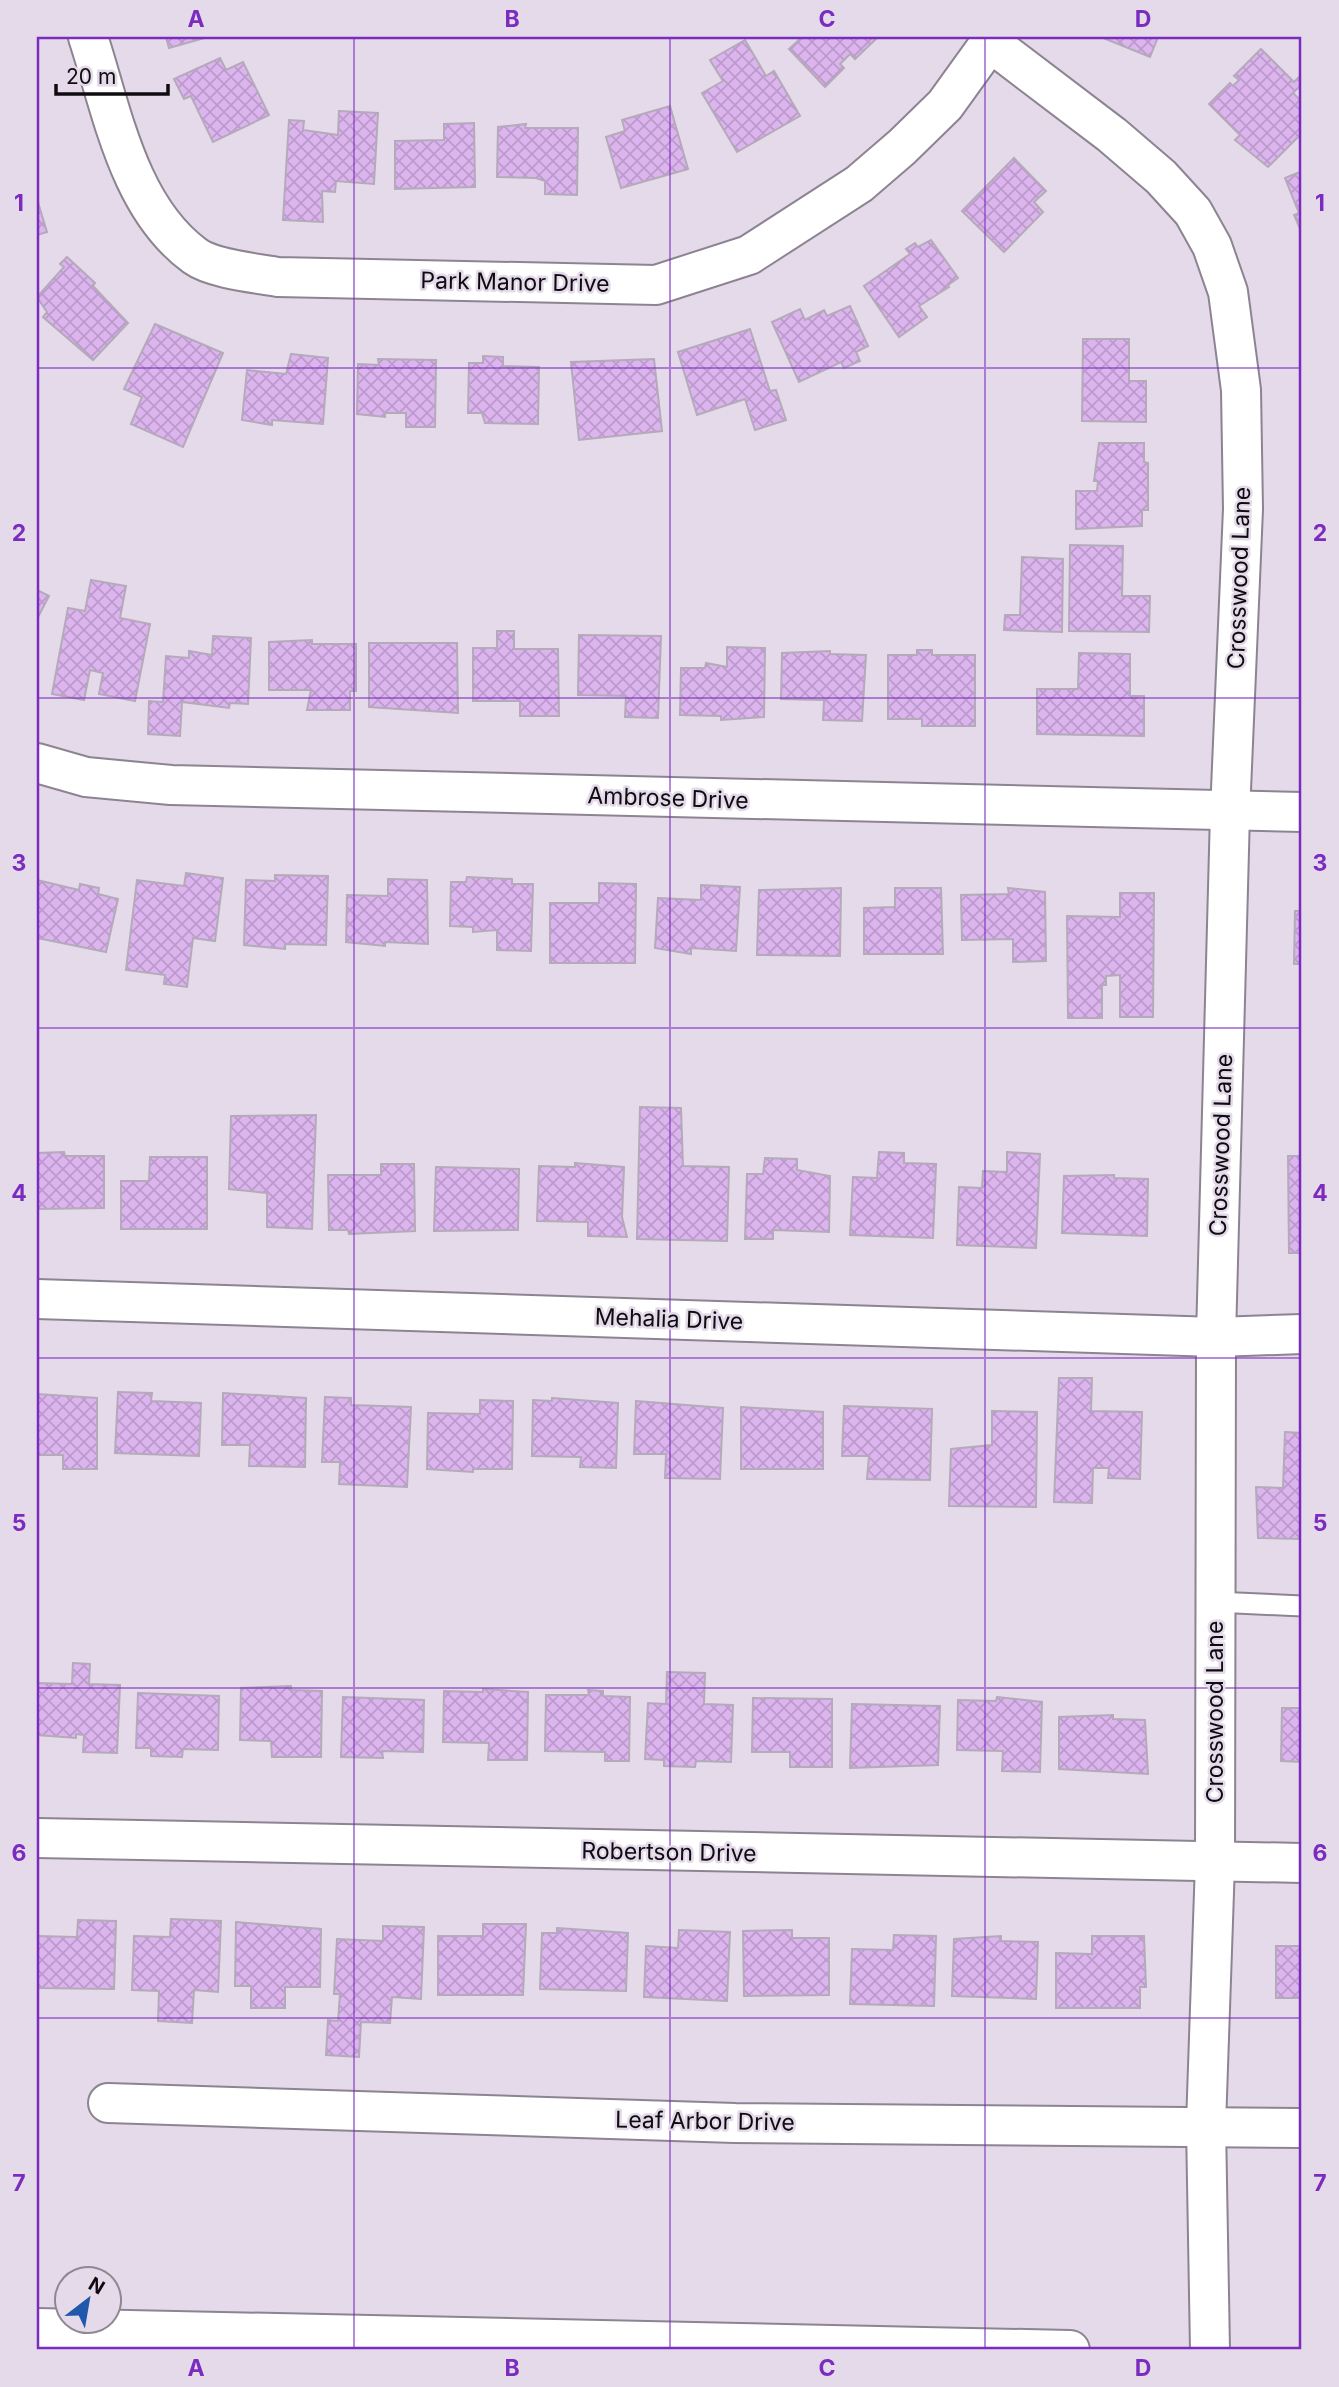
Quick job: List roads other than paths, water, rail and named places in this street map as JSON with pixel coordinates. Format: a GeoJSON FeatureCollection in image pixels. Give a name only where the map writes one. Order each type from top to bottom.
{"type":"FeatureCollection","features":[{"type":"Feature","properties":{"kind":"street","name":"Park Manor Drive"},"geometry":{"type":"LineString","coordinates":[[88,37],[140,188],[162,224],[196,257],[238,270],[278,277],[656,285],[750,255],[859,184],[945,105],[992,40]]}},
{"type":"Feature","properties":{"kind":"street","name":"Crosswood Lane"},"geometry":{"type":"LineString","coordinates":[[992,40],[1112,135],[1161,177],[1194,212],[1212,246],[1228,292],[1241,390],[1243,509],[1230,813],[1216,1337],[1215,1863],[1206,2125],[1210,2350]]}},
{"type":"Feature","properties":{"kind":"street","name":"Ambrose Drive"},"geometry":{"type":"LineString","coordinates":[[37,763],[86,777],[171,785],[1302,813]]}},
{"type":"Feature","properties":{"kind":"street","name":"Mehalia Drive"},"geometry":{"type":"LineString","coordinates":[[37,1299],[1216,1337],[1302,1334]]}},
{"type":"Feature","properties":{"kind":"street","name":"Robertson Drive"},"geometry":{"type":"LineString","coordinates":[[37,1838],[1302,1863]]}},
{"type":"Feature","properties":{"kind":"street","name":"Leaf Arbor Drive"},"geometry":{"type":"LineString","coordinates":[[108,2103],[735,2123],[1206,2125],[1302,2128]]}},
{"type":"Feature","properties":{"kind":"street"},"geometry":{"type":"LineString","coordinates":[[37,2329],[328,2342],[1070,2350]]}},
{"type":"Feature","properties":{"kind":"lane"},"geometry":{"type":"LineString","coordinates":[[1215,1602],[1302,1606]]}}]}
